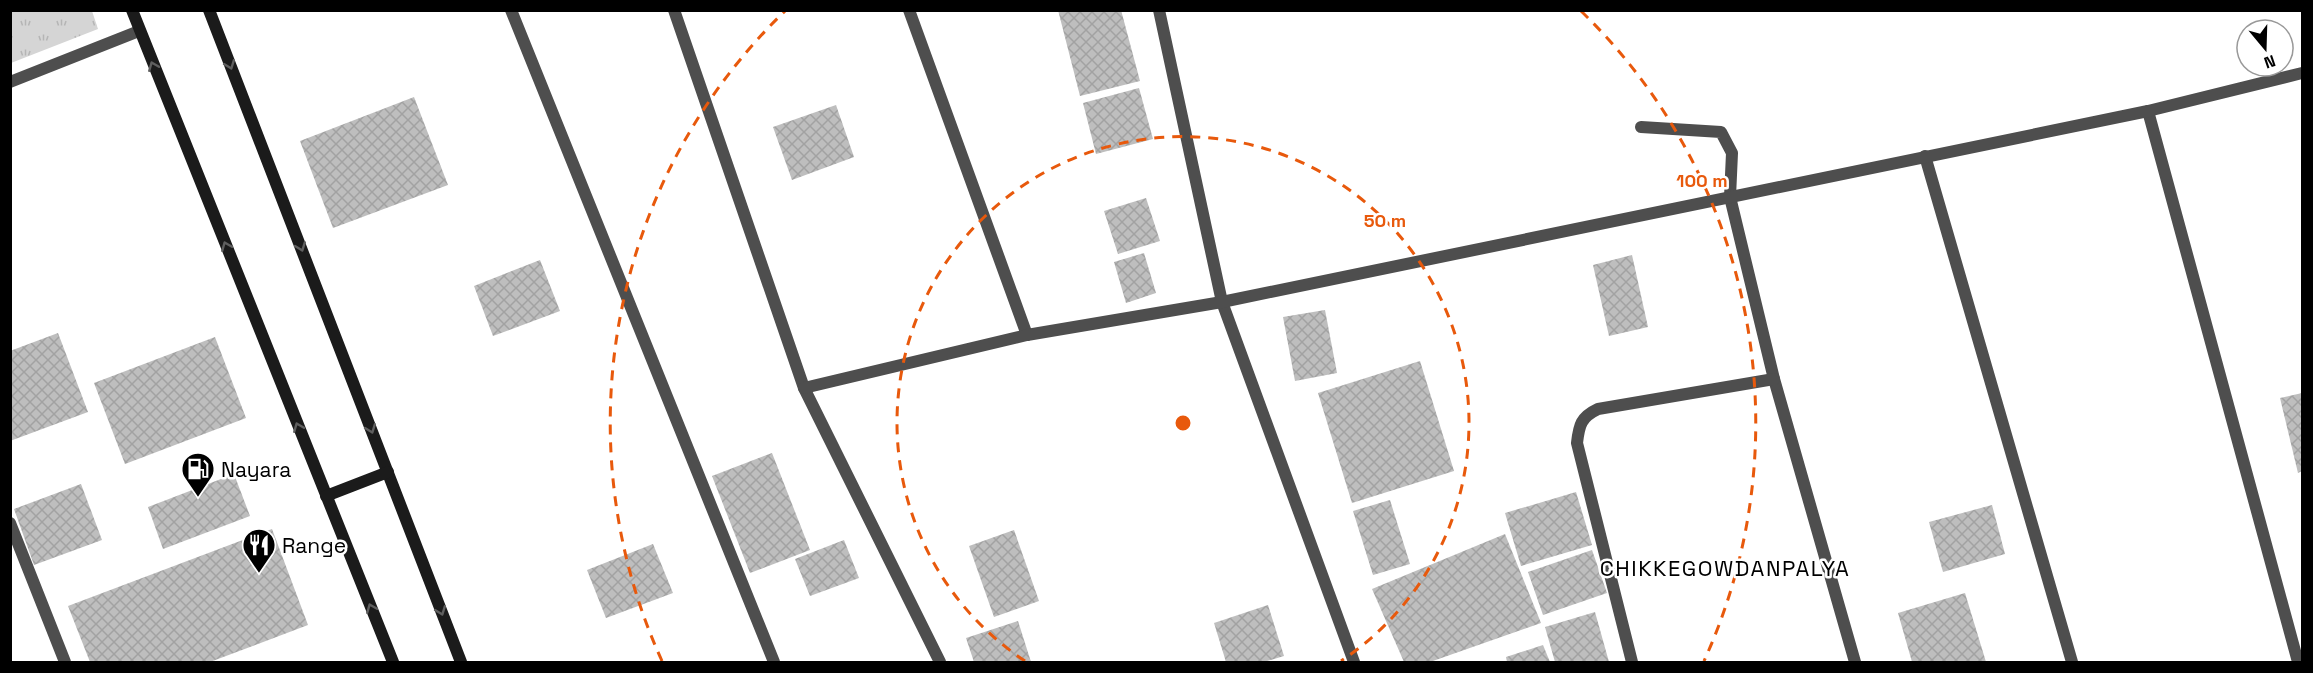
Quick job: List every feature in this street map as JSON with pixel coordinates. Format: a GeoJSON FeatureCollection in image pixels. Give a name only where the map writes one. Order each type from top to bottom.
{"type":"FeatureCollection","features":[{"type":"Feature","properties":{"kind":"main road"},"geometry":{"type":"LineString","coordinates":[[132,10],[393,663]]}},
{"type":"Feature","properties":{"kind":"main road"},"geometry":{"type":"LineString","coordinates":[[209,10],[461,663]]}},
{"type":"Feature","properties":{"kind":"main road"},"geometry":{"type":"LineString","coordinates":[[326,496],[388,472]]}},
{"type":"Feature","properties":{"kind":"street"},"geometry":{"type":"LineString","coordinates":[[511,10],[774,663]]}},
{"type":"Feature","properties":{"kind":"street"},"geometry":{"type":"LineString","coordinates":[[674,10],[804,388],[939,663]]}},
{"type":"Feature","properties":{"kind":"street"},"geometry":{"type":"LineString","coordinates":[[909,10],[1027,335]]}},
{"type":"Feature","properties":{"kind":"street"},"geometry":{"type":"LineString","coordinates":[[1158,10],[1222,302],[1354,663]]}},
{"type":"Feature","properties":{"kind":"street"},"geometry":{"type":"LineString","coordinates":[[10,82],[139,31]]}},
{"type":"Feature","properties":{"kind":"street"},"geometry":{"type":"LineString","coordinates":[[804,388],[1027,335],[1222,302],[2148,111],[2302,73]]}},
{"type":"Feature","properties":{"kind":"street"},"geometry":{"type":"LineString","coordinates":[[2148,111],[2298,663]]}},
{"type":"Feature","properties":{"kind":"street"},"geometry":{"type":"LineString","coordinates":[[1641,127],[1721,132],[1732,153],[1730,197],[1774,380],[1855,663]]}},
{"type":"Feature","properties":{"kind":"street"},"geometry":{"type":"LineString","coordinates":[[1925,156],[2072,663]]}},
{"type":"Feature","properties":{"kind":"street"},"geometry":{"type":"LineString","coordinates":[[1632,663],[1577,443],[1579,424],[1585,415],[1598,409],[1774,380]]}},
{"type":"Feature","properties":{"kind":"street"},"geometry":{"type":"LineString","coordinates":[[10,523],[65,663]]}},
{"type":"Feature","properties":{"kind":"green space"},"geometry":{"type":"Polygon","coordinates":[[[11,10],[92,11],[98,29],[11,63],[11,10]]]}},
{"type":"Feature","properties":{"kind":"building"},"geometry":{"type":"Polygon","coordinates":[[[1058,10],[1121,10],[1140,81],[1080,96],[1058,10]]]}},
{"type":"Feature","properties":{"kind":"building"},"geometry":{"type":"Polygon","coordinates":[[[1139,88],[1153,139],[1096,154],[1083,103],[1139,88]]]}},
{"type":"Feature","properties":{"kind":"building"},"geometry":{"type":"Polygon","coordinates":[[[414,97],[448,185],[333,228],[300,141],[414,97]]]}},
{"type":"Feature","properties":{"kind":"building"},"geometry":{"type":"Polygon","coordinates":[[[836,105],[854,157],[792,180],[773,127],[836,105]]]}},
{"type":"Feature","properties":{"kind":"building"},"geometry":{"type":"Polygon","coordinates":[[[1146,198],[1160,241],[1118,254],[1104,211],[1146,198]]]}},
{"type":"Feature","properties":{"kind":"building"},"geometry":{"type":"Polygon","coordinates":[[[1144,253],[1156,293],[1126,303],[1114,262],[1144,253]]]}},
{"type":"Feature","properties":{"kind":"building"},"geometry":{"type":"Polygon","coordinates":[[[1632,255],[1648,327],[1609,336],[1593,265],[1632,255]]]}},
{"type":"Feature","properties":{"kind":"building"},"geometry":{"type":"Polygon","coordinates":[[[540,260],[560,311],[493,336],[474,286],[540,260]]]}},
{"type":"Feature","properties":{"kind":"building"},"geometry":{"type":"Polygon","coordinates":[[[1325,310],[1337,373],[1295,381],[1283,317],[1325,310]]]}},
{"type":"Feature","properties":{"kind":"building"},"geometry":{"type":"Polygon","coordinates":[[[58,333],[88,412],[10,441],[10,351],[58,333]]]}},
{"type":"Feature","properties":{"kind":"building"},"geometry":{"type":"Polygon","coordinates":[[[215,337],[246,418],[125,464],[94,383],[215,337]]]}},
{"type":"Feature","properties":{"kind":"building"},"geometry":{"type":"Polygon","coordinates":[[[1420,361],[1454,471],[1352,503],[1318,393],[1420,361]]]}},
{"type":"Feature","properties":{"kind":"building"},"geometry":{"type":"Polygon","coordinates":[[[2302,393],[2302,471],[2298,473],[2280,398],[2302,393]]]}},
{"type":"Feature","properties":{"kind":"building"},"geometry":{"type":"Polygon","coordinates":[[[772,453],[810,550],[750,573],[712,476],[772,453]]]}},
{"type":"Feature","properties":{"kind":"building"},"geometry":{"type":"Polygon","coordinates":[[[234,474],[250,516],[163,549],[148,507],[234,474]]]}},
{"type":"Feature","properties":{"kind":"building"},"geometry":{"type":"Polygon","coordinates":[[[81,484],[102,540],[34,565],[14,509],[81,484]]]}},
{"type":"Feature","properties":{"kind":"building"},"geometry":{"type":"Polygon","coordinates":[[[1576,492],[1592,545],[1521,566],[1505,513],[1576,492]]]}},
{"type":"Feature","properties":{"kind":"building"},"geometry":{"type":"Polygon","coordinates":[[[1390,500],[1410,564],[1373,575],[1353,511],[1390,500]]]}},
{"type":"Feature","properties":{"kind":"building"},"geometry":{"type":"Polygon","coordinates":[[[1992,505],[2005,554],[1943,572],[1929,522],[1992,505]]]}},
{"type":"Feature","properties":{"kind":"building"},"geometry":{"type":"Polygon","coordinates":[[[272,529],[308,625],[210,662],[90,662],[68,606],[272,529]]]}},
{"type":"Feature","properties":{"kind":"building"},"geometry":{"type":"Polygon","coordinates":[[[1014,530],[1039,601],[994,617],[969,546],[1014,530]]]}},
{"type":"Feature","properties":{"kind":"building"},"geometry":{"type":"Polygon","coordinates":[[[1505,534],[1541,623],[1430,662],[1404,662],[1372,589],[1505,534]]]}},
{"type":"Feature","properties":{"kind":"building"},"geometry":{"type":"Polygon","coordinates":[[[844,540],[859,578],[810,596],[795,559],[844,540]]]}},
{"type":"Feature","properties":{"kind":"building"},"geometry":{"type":"Polygon","coordinates":[[[653,544],[673,593],[606,618],[587,570],[653,544]]]}},
{"type":"Feature","properties":{"kind":"building"},"geometry":{"type":"Polygon","coordinates":[[[1592,550],[1607,593],[1543,615],[1528,572],[1592,550]]]}},
{"type":"Feature","properties":{"kind":"building"},"geometry":{"type":"Polygon","coordinates":[[[1965,593],[1986,662],[1912,662],[1898,613],[1965,593]]]}},
{"type":"Feature","properties":{"kind":"building"},"geometry":{"type":"Polygon","coordinates":[[[1268,605],[1284,656],[1264,662],[1226,662],[1214,623],[1268,605]]]}},
{"type":"Feature","properties":{"kind":"building"},"geometry":{"type":"Polygon","coordinates":[[[1595,612],[1609,662],[1555,662],[1545,627],[1595,612]]]}},
{"type":"Feature","properties":{"kind":"building"},"geometry":{"type":"Polygon","coordinates":[[[1018,621],[1031,662],[974,662],[966,638],[1018,621]]]}},
{"type":"Feature","properties":{"kind":"building"},"geometry":{"type":"Polygon","coordinates":[[[1543,645],[1550,662],[1507,662],[1506,657],[1543,645]]]}},
{"type":"Feature","properties":{"kind":"place","name":"Nayara"},"geometry":{"type":"Point","coordinates":[198,498]}},
{"type":"Feature","properties":{"kind":"place","name":"Range"},"geometry":{"type":"Point","coordinates":[259,574]}},
{"type":"Feature","properties":{"kind":"district","name":"CHIKKEGOWDANPALYA"},"geometry":{"type":"Point","coordinates":[1725,568]}}]}
